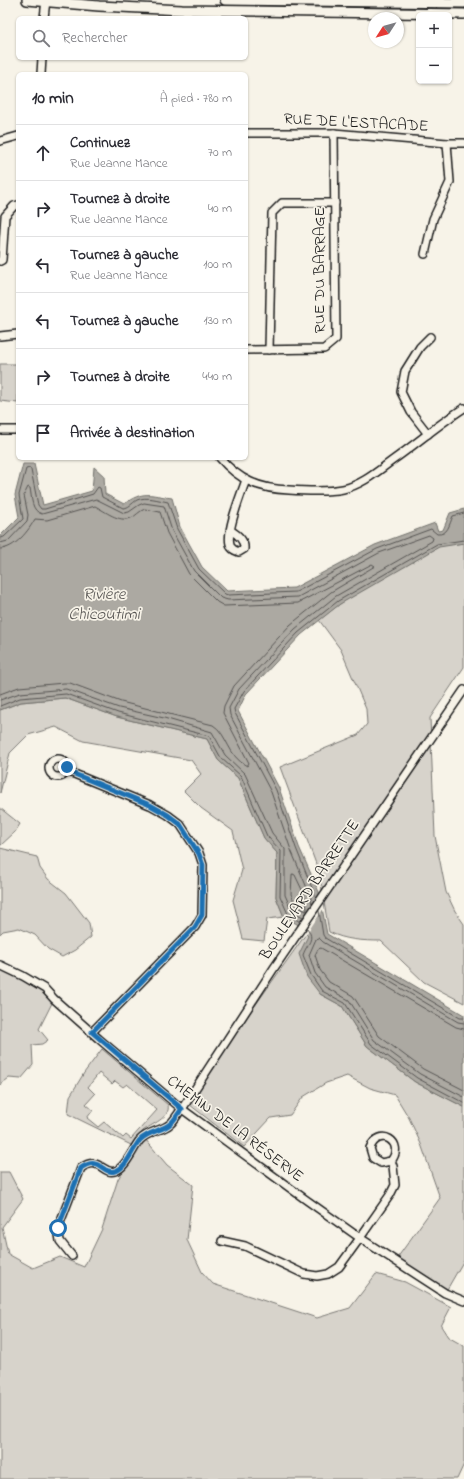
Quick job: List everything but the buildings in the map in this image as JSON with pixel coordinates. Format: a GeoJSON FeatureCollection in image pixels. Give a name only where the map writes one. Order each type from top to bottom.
{"type":"FeatureCollection","features":[{"type":"Feature","properties":{"kind":"main road"},"geometry":{"type":"LineString","coordinates":[[27,0],[128,8],[182,10],[464,14]]}},
{"type":"Feature","properties":{"kind":"main road"},"geometry":{"type":"LineString","coordinates":[[225,0],[464,2]]}},
{"type":"Feature","properties":{"kind":"street"},"geometry":{"type":"LineString","coordinates":[[44,16],[46,1]]}},
{"type":"Feature","properties":{"kind":"street"},"geometry":{"type":"LineString","coordinates":[[41,72],[42,60]]}},
{"type":"Feature","properties":{"kind":"street","name":"RUE DE L'ESTACADE"},"geometry":{"type":"LineString","coordinates":[[248,133],[334,133],[447,143],[464,143]]}},
{"type":"Feature","properties":{"kind":"street","name":"RUE DU BARRAGE"},"geometry":{"type":"LineString","coordinates":[[248,350],[324,349],[336,339],[334,133]]}},
{"type":"Feature","properties":{"kind":"street"},"geometry":{"type":"LineString","coordinates":[[0,141],[16,137]]}},
{"type":"Feature","properties":{"kind":"street"},"geometry":{"type":"LineString","coordinates":[[425,254],[433,218],[450,182],[447,143]]}},
{"type":"Feature","properties":{"kind":"street"},"geometry":{"type":"LineString","coordinates":[[269,350],[272,213],[282,203],[335,203]]}},
{"type":"Feature","properties":{"kind":"street"},"geometry":{"type":"LineString","coordinates":[[0,261],[2,260],[5,216],[16,206]]}},
{"type":"Feature","properties":{"kind":"street"},"geometry":{"type":"LineString","coordinates":[[0,336],[16,334]]}},
{"type":"Feature","properties":{"kind":"street"},"geometry":{"type":"LineString","coordinates":[[428,434],[411,412],[401,392],[405,372],[420,347],[430,337]]}},
{"type":"Feature","properties":{"kind":"street"},"geometry":{"type":"LineString","coordinates":[[222,460],[230,470],[246,480],[275,490],[343,490],[372,476],[445,420],[464,408]]}},
{"type":"Feature","properties":{"kind":"street"},"geometry":{"type":"LineString","coordinates":[[0,430],[16,430]]}},
{"type":"Feature","properties":{"kind":"street"},"geometry":{"type":"LineString","coordinates":[[230,530],[246,480]]}},
{"type":"Feature","properties":{"kind":"street","name":"BOULEVARD BARRETTE"},"geometry":{"type":"LineString","coordinates":[[72,1256],[60,1241],[58,1228],[81,1168],[88,1163],[93,1163],[112,1172],[117,1171],[123,1166],[141,1139],[170,1124],[182,1109],[328,888],[464,690]]}},
{"type":"Feature","properties":{"kind":"street"},"geometry":{"type":"LineString","coordinates":[[67,771],[130,796],[168,815],[180,824],[190,837],[203,865],[202,915],[199,921],[195,927],[92,1032]]}},
{"type":"Feature","properties":{"kind":"street","name":"CHEMIN DE LA RÉSERVE"},"geometry":{"type":"LineString","coordinates":[[0,966],[23,976],[45,989],[54,999],[182,1109],[360,1238],[445,1293],[464,1301]]}},
{"type":"Feature","properties":{"kind":"street"},"geometry":{"type":"LineString","coordinates":[[222,1241],[245,1246],[304,1274],[317,1276],[328,1274],[339,1267],[390,1195],[395,1185],[391,1161]]}},
{"type":"Feature","properties":{"kind":"shaded area"},"geometry":{"type":"Polygon","coordinates":[[[0,364],[16,364],[16,403],[0,401],[0,364]]]}},
{"type":"Feature","properties":{"kind":"shaded area"},"geometry":{"type":"Polygon","coordinates":[[[464,543],[464,667],[430,718],[435,836],[446,892],[455,911],[464,924],[464,1003],[424,982],[381,941],[354,940],[329,932],[319,872],[280,767],[358,735],[367,724],[366,709],[341,650],[319,620],[344,601],[440,546],[464,543]]]}},
{"type":"Feature","properties":{"kind":"shaded area"},"geometry":{"type":"Polygon","coordinates":[[[65,698],[117,717],[207,739],[218,760],[238,778],[264,838],[277,853],[276,897],[284,917],[267,919],[264,941],[243,939],[233,900],[242,870],[233,831],[201,808],[184,791],[201,774],[191,760],[83,741],[56,727],[28,735],[10,753],[0,793],[0,710],[21,702],[65,698]]]}},
{"type":"Feature","properties":{"kind":"shaded area"},"geometry":{"type":"Polygon","coordinates":[[[0,808],[20,824],[15,832],[0,846],[0,808]]]}},
{"type":"Feature","properties":{"kind":"shaded area"},"geometry":{"type":"Polygon","coordinates":[[[0,848],[37,857],[40,868],[48,879],[66,893],[89,923],[91,937],[75,950],[62,957],[48,949],[35,935],[19,928],[3,931],[0,934],[0,848]]]}},
{"type":"Feature","properties":{"kind":"shaded area"},"geometry":{"type":"Polygon","coordinates":[[[306,934],[308,936],[320,994],[342,1006],[367,1046],[415,1082],[464,1107],[464,1260],[445,1293],[395,1261],[440,1198],[421,1144],[409,1118],[395,1095],[370,1088],[347,1076],[326,1083],[303,1097],[290,1115],[271,1118],[244,1147],[190,1105],[229,1042],[306,934]]]}},
{"type":"Feature","properties":{"kind":"shaded area"},"geometry":{"type":"Polygon","coordinates":[[[0,965],[23,976],[54,999],[39,1029],[48,1040],[42,1044],[32,1045],[33,1065],[21,1079],[9,1078],[0,1085],[0,965]]]}},
{"type":"Feature","properties":{"kind":"shaded area"},"geometry":{"type":"Polygon","coordinates":[[[102,1049],[168,1105],[168,1110],[164,1117],[146,1128],[138,1136],[133,1146],[68,1114],[70,1096],[84,1073],[102,1049]],[[99,1073],[88,1087],[95,1094],[86,1104],[93,1110],[87,1118],[98,1127],[104,1122],[123,1138],[126,1135],[131,1139],[157,1110],[127,1084],[123,1087],[115,1081],[112,1084],[99,1073]]]}},
{"type":"Feature","properties":{"kind":"shaded area"},"geometry":{"type":"Polygon","coordinates":[[[145,1139],[167,1165],[193,1185],[187,1240],[202,1272],[213,1284],[317,1318],[350,1308],[376,1274],[405,1282],[451,1307],[441,1326],[448,1337],[464,1346],[464,1464],[457,1479],[0,1479],[0,1172],[9,1172],[23,1199],[2,1227],[8,1254],[33,1268],[60,1257],[84,1267],[102,1229],[118,1179],[137,1148],[145,1139]]]}},
{"type":"Feature","properties":{"kind":"water","name":"Rivière Chicoutimi"},"geometry":{"type":"Polygon","coordinates":[[[23,464],[34,464],[43,505],[92,491],[94,467],[104,476],[105,494],[124,504],[142,495],[172,498],[180,527],[202,567],[227,591],[294,588],[375,545],[435,523],[438,531],[443,530],[450,513],[464,509],[464,543],[439,547],[340,604],[301,635],[246,694],[238,711],[279,788],[299,847],[319,892],[327,934],[464,1015],[464,1107],[415,1082],[367,1046],[342,1006],[320,994],[307,977],[299,954],[308,936],[297,924],[284,917],[276,897],[277,853],[264,838],[238,778],[218,760],[207,739],[117,717],[65,698],[21,702],[0,710],[0,536],[19,517],[15,495],[23,464]]]}},
{"type":"Feature","properties":{"kind":"pier"},"geometry":{"type":"Polygon","coordinates":[[[321,892],[324,908],[305,936],[297,927],[321,892]]]}},
{"type":"Feature","properties":{"kind":"route"},"geometry":{"type":"LineString","coordinates":[[58,1228],[81,1168],[88,1163],[93,1163],[112,1172],[117,1171],[123,1166],[141,1139],[170,1124],[182,1109],[92,1032],[195,927],[202,915],[204,876],[203,865],[199,854],[190,837],[180,824],[150,805],[67,771],[67,767]]}}]}
